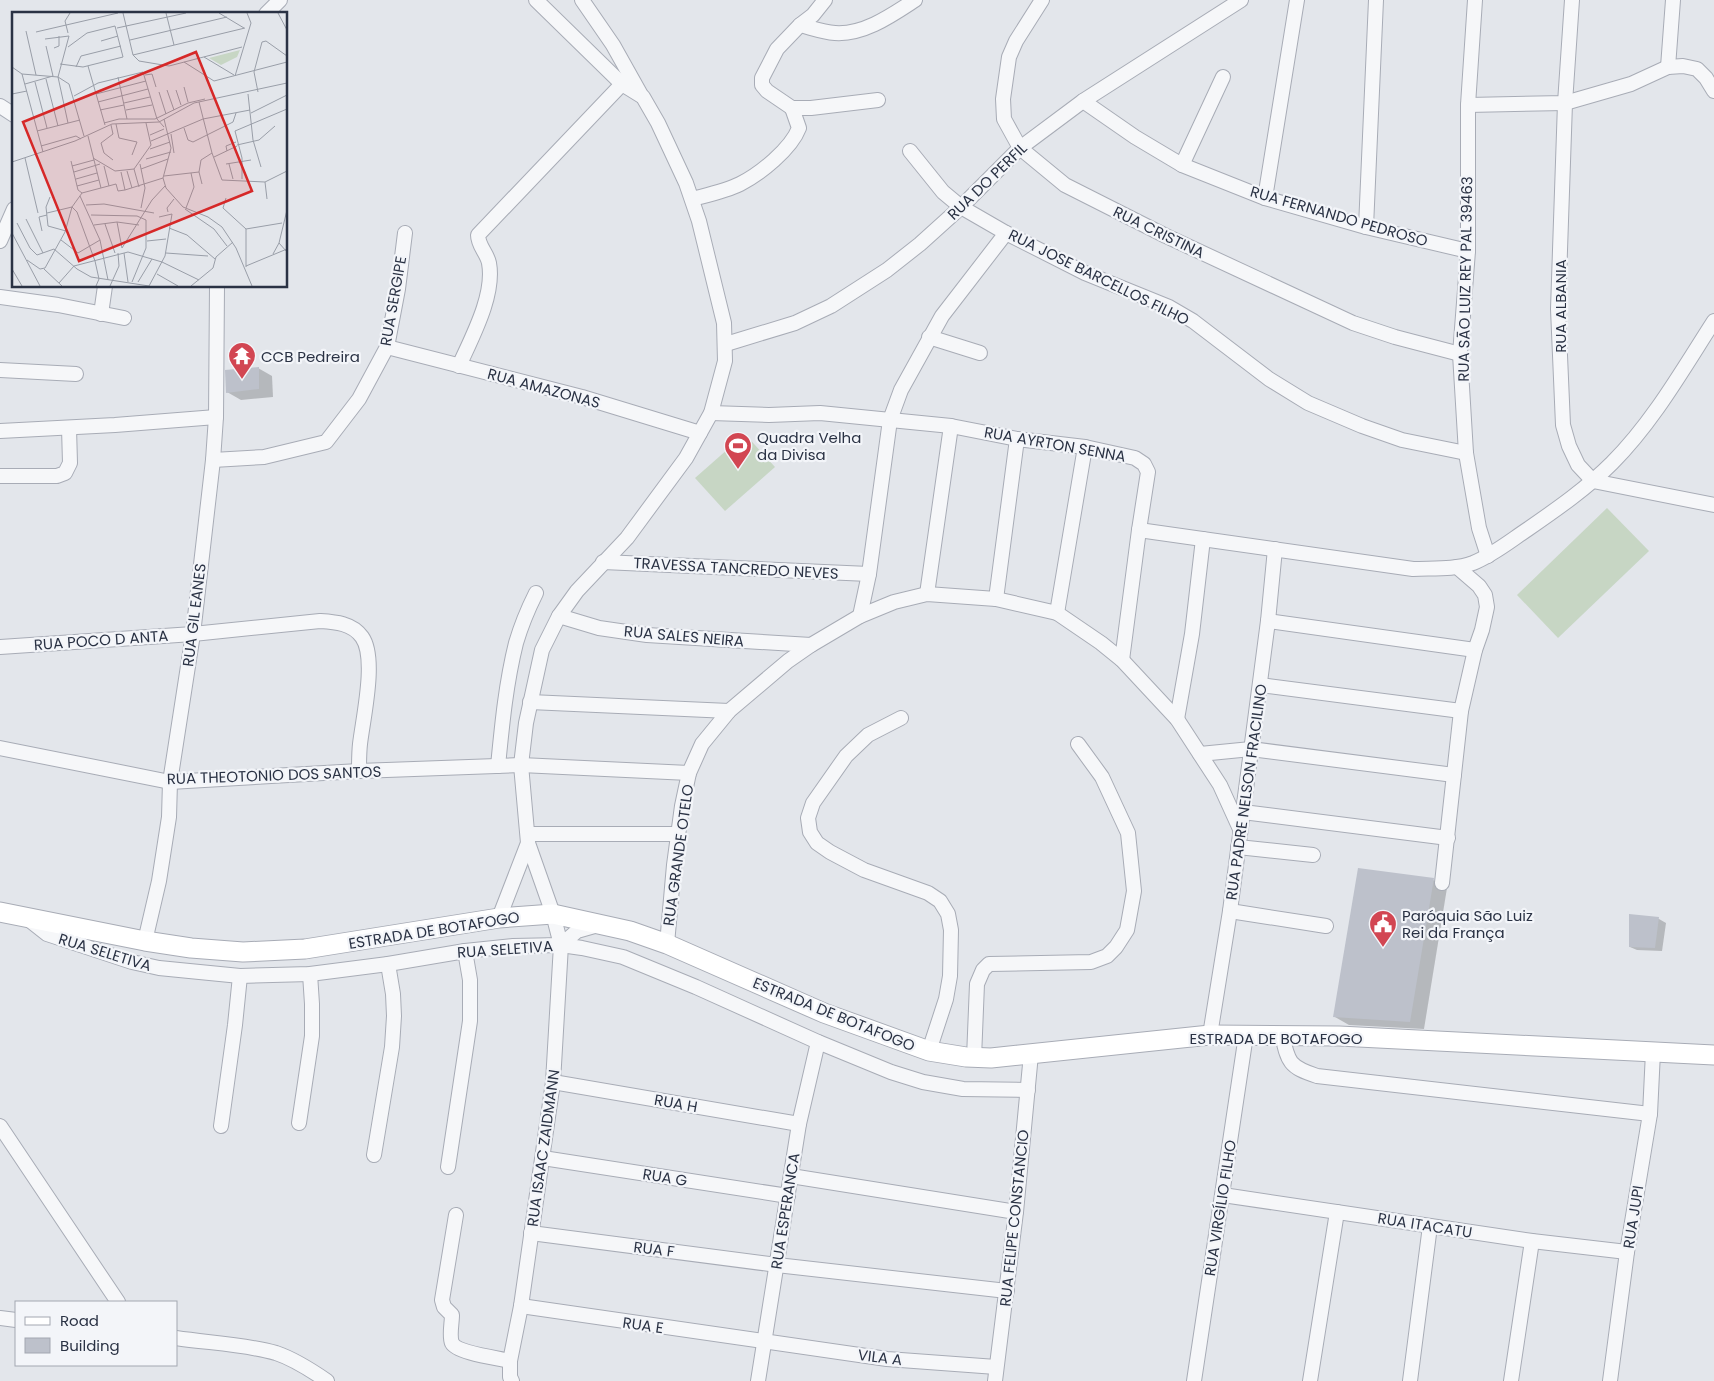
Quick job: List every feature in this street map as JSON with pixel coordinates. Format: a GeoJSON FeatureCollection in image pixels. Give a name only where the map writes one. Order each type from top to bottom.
{"type":"FeatureCollection","features":[{"type":"Feature","properties":{"kind":"main road","name":"ESTRADA DE BOTAFOGO"},"geometry":{"type":"LineString","coordinates":[[0,912],[145,941],[191,948],[243,952],[305,949],[499,918],[553,914],[630,931],[667,944],[824,1013],[929,1051],[974,1058],[991,1058],[1210,1035],[1339,1036],[1714,1056]]}},
{"type":"Feature","properties":{"kind":"street"},"geometry":{"type":"LineString","coordinates":[[268,12],[280,0]]}},
{"type":"Feature","properties":{"kind":"street"},"geometry":{"type":"LineString","coordinates":[[536,0],[622,84],[643,97]]}},
{"type":"Feature","properties":{"kind":"street"},"geometry":{"type":"LineString","coordinates":[[499,918],[528,839],[521,765],[530,702],[542,650],[559,616],[577,591],[627,538],[686,458],[712,413],[725,361],[724,323],[692,199],[671,149],[643,97],[613,45],[582,0]]}},
{"type":"Feature","properties":{"kind":"street"},"geometry":{"type":"LineString","coordinates":[[825,0],[777,49],[762,78],[762,85],[767,91],[792,108],[811,108],[878,100]]}},
{"type":"Feature","properties":{"kind":"street"},"geometry":{"type":"LineString","coordinates":[[800,25],[820,31],[837,33],[857,30],[885,19],[915,0]]}},
{"type":"Feature","properties":{"kind":"street","name":"RUA CRISTINA"},"geometry":{"type":"LineString","coordinates":[[1042,0],[1016,41],[1009,56],[1003,99],[1004,118],[1020,148],[1065,185],[1166,236],[1353,323],[1395,338],[1460,354]]}},
{"type":"Feature","properties":{"kind":"street","name":"RUA DO PERFIL"},"geometry":{"type":"LineString","coordinates":[[726,344],[796,323],[831,306],[887,270],[920,244],[1020,148],[1083,101],[1241,0]]}},
{"type":"Feature","properties":{"kind":"street"},"geometry":{"type":"LineString","coordinates":[[1265,198],[1297,0]]}},
{"type":"Feature","properties":{"kind":"street"},"geometry":{"type":"LineString","coordinates":[[1366,227],[1376,0]]}},
{"type":"Feature","properties":{"kind":"street","name":"RUA SĀO LUIZ REY PAL 39463"},"geometry":{"type":"LineString","coordinates":[[1475,0],[1468,105],[1468,251],[1460,354],[1466,453],[1479,528],[1488,556]]}},
{"type":"Feature","properties":{"kind":"street","name":"RUA ALBANIA"},"geometry":{"type":"LineString","coordinates":[[1572,0],[1565,103],[1558,309],[1563,425],[1569,446],[1578,465],[1593,481]]}},
{"type":"Feature","properties":{"kind":"street"},"geometry":{"type":"LineString","coordinates":[[1668,67],[1673,0]]}},
{"type":"Feature","properties":{"kind":"street"},"geometry":{"type":"LineString","coordinates":[[1468,105],[1565,103],[1631,84],[1668,67],[1683,66],[1697,69],[1706,78],[1714,91]]}},
{"type":"Feature","properties":{"kind":"street"},"geometry":{"type":"LineString","coordinates":[[1182,164],[1223,76]]}},
{"type":"Feature","properties":{"kind":"street"},"geometry":{"type":"LineString","coordinates":[[459,366],[483,312],[488,295],[489,263],[478,240],[478,235],[622,84]]}},
{"type":"Feature","properties":{"kind":"street","name":"RUA FERNANDO PEDROSO"},"geometry":{"type":"LineString","coordinates":[[1083,101],[1135,137],[1182,164],[1265,198],[1366,227],[1468,251]]}},
{"type":"Feature","properties":{"kind":"street"},"geometry":{"type":"LineString","coordinates":[[0,106],[12,114]]}},
{"type":"Feature","properties":{"kind":"street"},"geometry":{"type":"LineString","coordinates":[[692,199],[739,185],[784,150],[792,141],[799,128],[792,108]]}},
{"type":"Feature","properties":{"kind":"street","name":"RUA JOSE BARCELLOS FILHO"},"geometry":{"type":"LineString","coordinates":[[910,151],[943,192],[961,206],[1006,233],[1085,273],[1169,307],[1193,321],[1269,379],[1308,403],[1362,426],[1402,440],[1466,453]]}},
{"type":"Feature","properties":{"kind":"street"},"geometry":{"type":"LineString","coordinates":[[0,241],[12,214]]}},
{"type":"Feature","properties":{"kind":"street","name":"RUA SERGIPE"},"geometry":{"type":"LineString","coordinates":[[213,460],[264,457],[326,442],[359,399],[387,347],[398,289],[405,233]]}},
{"type":"Feature","properties":{"kind":"street"},"geometry":{"type":"LineString","coordinates":[[860,616],[869,574],[890,420],[901,390],[942,316],[1006,233]]}},
{"type":"Feature","properties":{"kind":"street"},"geometry":{"type":"LineString","coordinates":[[102,314],[105,288]]}},
{"type":"Feature","properties":{"kind":"street","name":"RUA GIL EANES"},"geometry":{"type":"LineString","coordinates":[[145,941],[159,881],[169,817],[170,782],[193,634],[213,460],[216,417],[217,288]]}},
{"type":"Feature","properties":{"kind":"street"},"geometry":{"type":"LineString","coordinates":[[0,297],[58,305],[124,318]]}},
{"type":"Feature","properties":{"kind":"street"},"geometry":{"type":"LineString","coordinates":[[1139,530],[1413,569],[1457,567],[1473,563],[1488,556],[1542,520],[1593,481],[1613,462],[1650,417],[1714,321]]}},
{"type":"Feature","properties":{"kind":"street"},"geometry":{"type":"LineString","coordinates":[[929,337],[980,353]]}},
{"type":"Feature","properties":{"kind":"street","name":"RUA AMAZONAS"},"geometry":{"type":"LineString","coordinates":[[387,347],[633,412],[700,433]]}},
{"type":"Feature","properties":{"kind":"street"},"geometry":{"type":"LineString","coordinates":[[0,370],[76,374]]}},
{"type":"Feature","properties":{"kind":"street","name":"RUA AYRTON SENNA"},"geometry":{"type":"LineString","coordinates":[[712,413],[769,416],[820,413],[951,426],[1017,439],[1085,447],[1135,458],[1144,464],[1148,472],[1122,660]]}},
{"type":"Feature","properties":{"kind":"street"},"geometry":{"type":"LineString","coordinates":[[0,431],[216,417]]}},
{"type":"Feature","properties":{"kind":"street"},"geometry":{"type":"LineString","coordinates":[[927,594],[951,426]]}},
{"type":"Feature","properties":{"kind":"street"},"geometry":{"type":"LineString","coordinates":[[0,476],[62,475],[70,463],[69,428]]}},
{"type":"Feature","properties":{"kind":"street"},"geometry":{"type":"LineString","coordinates":[[996,599],[1017,439]]}},
{"type":"Feature","properties":{"kind":"street"},"geometry":{"type":"LineString","coordinates":[[1057,613],[1085,447]]}},
{"type":"Feature","properties":{"kind":"street"},"geometry":{"type":"LineString","coordinates":[[1593,481],[1714,504]]}},
{"type":"Feature","properties":{"kind":"street"},"geometry":{"type":"LineString","coordinates":[[1177,719],[1192,634],[1203,538]]}},
{"type":"Feature","properties":{"kind":"street","name":"RUA PADRE NELSON FRACILINO"},"geometry":{"type":"LineString","coordinates":[[1210,1035],[1230,911],[1268,621],[1275,549]]}},
{"type":"Feature","properties":{"kind":"street","name":"TRAVESSA TANCREDO NEVES"},"geometry":{"type":"LineString","coordinates":[[604,562],[869,574]]}},
{"type":"Feature","properties":{"kind":"street"},"geometry":{"type":"LineString","coordinates":[[1442,883],[1461,711],[1486,607],[1485,595],[1480,586],[1457,567]]}},
{"type":"Feature","properties":{"kind":"street"},"geometry":{"type":"LineString","coordinates":[[498,766],[514,651],[525,617],[536,593]]}},
{"type":"Feature","properties":{"kind":"street","name":"RUA GRANDE OTELO"},"geometry":{"type":"LineString","coordinates":[[667,944],[678,834],[689,773],[702,744],[729,711],[788,661],[811,645],[860,616],[894,602],[927,594],[996,599],[1057,613],[1122,660],[1177,719],[1220,785],[1240,829]]}},
{"type":"Feature","properties":{"kind":"street","name":"RUA SALES NEIRA"},"geometry":{"type":"LineString","coordinates":[[559,616],[599,628],[647,635],[811,645]]}},
{"type":"Feature","properties":{"kind":"street"},"geometry":{"type":"LineString","coordinates":[[1268,621],[1475,650]]}},
{"type":"Feature","properties":{"kind":"street","name":"RUA POCO D ANTA"},"geometry":{"type":"LineString","coordinates":[[0,647],[193,634],[320,622],[335,622],[348,625],[362,636],[368,652],[368,682],[360,746],[359,771]]}},
{"type":"Feature","properties":{"kind":"street"},"geometry":{"type":"LineString","coordinates":[[1260,685],[1461,711]]}},
{"type":"Feature","properties":{"kind":"street"},"geometry":{"type":"LineString","coordinates":[[530,702],[729,711]]}},
{"type":"Feature","properties":{"kind":"street"},"geometry":{"type":"LineString","coordinates":[[901,718],[868,735],[846,756],[813,803],[808,818],[810,832],[817,843],[830,852],[864,870],[928,893],[940,901],[948,914],[951,930],[950,976],[946,999],[929,1051]]}},
{"type":"Feature","properties":{"kind":"street"},"geometry":{"type":"LineString","coordinates":[[974,1058],[977,984],[982,970],[989,964],[1091,962],[1106,956],[1116,947],[1127,930],[1134,890],[1128,834],[1102,777],[1078,744]]}},
{"type":"Feature","properties":{"kind":"street","name":"RUA THEOTONIO DOS SANTOS"},"geometry":{"type":"LineString","coordinates":[[0,748],[170,782],[359,771],[521,765],[689,773]]}},
{"type":"Feature","properties":{"kind":"street"},"geometry":{"type":"LineString","coordinates":[[1200,754],[1251,749],[1454,776]]}},
{"type":"Feature","properties":{"kind":"street"},"geometry":{"type":"LineString","coordinates":[[1243,812],[1448,838]]}},
{"type":"Feature","properties":{"kind":"street"},"geometry":{"type":"LineString","coordinates":[[528,839],[678,834]]}},
{"type":"Feature","properties":{"kind":"street","name":"RUA ISAAC ZAIDMANN"},"geometry":{"type":"LineString","coordinates":[[512,1381],[510,1377],[510,1361],[521,1306],[553,1082],[561,945],[553,914],[528,839]]}},
{"type":"Feature","properties":{"kind":"street"},"geometry":{"type":"LineString","coordinates":[[1238,847],[1312,855]]}},
{"type":"Feature","properties":{"kind":"street"},"geometry":{"type":"LineString","coordinates":[[1230,911],[1326,926]]}},
{"type":"Feature","properties":{"kind":"street","name":"RUA SELETIVA"},"geometry":{"type":"LineString","coordinates":[[28,919],[47,934],[132,962],[159,968],[240,976],[310,974],[388,964],[465,951],[513,946],[561,945],[582,948],[623,956],[891,1072],[923,1082],[963,1089],[1028,1090]]}},
{"type":"Feature","properties":{"kind":"street"},"geometry":{"type":"LineString","coordinates":[[561,945],[577,930],[601,924]]}},
{"type":"Feature","properties":{"kind":"street"},"geometry":{"type":"LineString","coordinates":[[448,1167],[470,1021],[470,980],[465,951]]}},
{"type":"Feature","properties":{"kind":"street"},"geometry":{"type":"LineString","coordinates":[[374,1155],[392,1047],[393,994],[388,964]]}},
{"type":"Feature","properties":{"kind":"street"},"geometry":{"type":"LineString","coordinates":[[299,1122],[312,1036],[310,974]]}},
{"type":"Feature","properties":{"kind":"street"},"geometry":{"type":"LineString","coordinates":[[221,1126],[240,976]]}},
{"type":"Feature","properties":{"kind":"street","name":"RUA VIRGÍLIO FILHO"},"geometry":{"type":"LineString","coordinates":[[1194,1381],[1246,1035]]}},
{"type":"Feature","properties":{"kind":"street"},"geometry":{"type":"LineString","coordinates":[[1282,1035],[1286,1056],[1290,1062],[1303,1072],[1317,1076],[1650,1114]]}},
{"type":"Feature","properties":{"kind":"street","name":"RUA ESPERANCA"},"geometry":{"type":"LineString","coordinates":[[758,1381],[799,1124],[818,1042]]}},
{"type":"Feature","properties":{"kind":"street","name":"RUA JUPI"},"geometry":{"type":"LineString","coordinates":[[1610,1381],[1627,1252],[1650,1114],[1653,1052]]}},
{"type":"Feature","properties":{"kind":"street","name":"RUA FELIPE CONSTANCIO"},"geometry":{"type":"LineString","coordinates":[[995,1374],[1016,1212],[1031,1054]]}},
{"type":"Feature","properties":{"kind":"street","name":"RUA H"},"geometry":{"type":"LineString","coordinates":[[553,1082],[799,1124]]}},
{"type":"Feature","properties":{"kind":"street"},"geometry":{"type":"LineString","coordinates":[[0,1126],[117,1301]]}},
{"type":"Feature","properties":{"kind":"street","name":"RUA G"},"geometry":{"type":"LineString","coordinates":[[542,1158],[788,1196]]}},
{"type":"Feature","properties":{"kind":"street"},"geometry":{"type":"LineString","coordinates":[[791,1176],[1016,1212]]}},
{"type":"Feature","properties":{"kind":"street","name":"RUA ITACATU"},"geometry":{"type":"LineString","coordinates":[[1223,1195],[1532,1242],[1627,1252]]}},
{"type":"Feature","properties":{"kind":"street"},"geometry":{"type":"LineString","coordinates":[[1310,1381],[1337,1212]]}},
{"type":"Feature","properties":{"kind":"street"},"geometry":{"type":"LineString","coordinates":[[456,1215],[442,1300],[444,1307],[452,1315],[451,1342],[454,1346],[464,1351],[510,1361]]}},
{"type":"Feature","properties":{"kind":"street"},"geometry":{"type":"LineString","coordinates":[[1410,1381],[1430,1226]]}},
{"type":"Feature","properties":{"kind":"street","name":"RUA F"},"geometry":{"type":"LineString","coordinates":[[531,1233],[777,1265],[1007,1291]]}},
{"type":"Feature","properties":{"kind":"street"},"geometry":{"type":"LineString","coordinates":[[1511,1381],[1532,1242]]}},
{"type":"Feature","properties":{"kind":"street","name":"RUA E"},"geometry":{"type":"LineString","coordinates":[[521,1306],[765,1341]]}},
{"type":"Feature","properties":{"kind":"street"},"geometry":{"type":"LineString","coordinates":[[0,1318],[15,1320]]}},
{"type":"Feature","properties":{"kind":"street"},"geometry":{"type":"LineString","coordinates":[[178,1338],[276,1354],[305,1367],[327,1381]]}},
{"type":"Feature","properties":{"kind":"street","name":"VILA A"},"geometry":{"type":"LineString","coordinates":[[765,1341],[995,1374]]}},
{"type":"Feature","properties":{"kind":"green space","name":"Quadra Velha da Divisa"},"geometry":{"type":"Polygon","coordinates":[[[745,434],[775,467],[725,511],[695,478],[745,434]]]}},
{"type":"Feature","properties":{"kind":"green space"},"geometry":{"type":"Polygon","coordinates":[[[1607,508],[1649,551],[1558,638],[1517,595],[1607,508]]]}},
{"type":"Feature","properties":{"kind":"building","name":"CCB Pedreira"},"geometry":{"type":"Polygon","coordinates":[[[259,367],[259,389],[226,393],[225,370],[259,367]]]}},
{"type":"Feature","properties":{"kind":"building","name":"Paróquia São Luiz Rei da França"},"geometry":{"type":"Polygon","coordinates":[[[1358,868],[1434,878],[1410,1022],[1333,1017],[1358,868]]]}},
{"type":"Feature","properties":{"kind":"building"},"geometry":{"type":"Polygon","coordinates":[[[1629,914],[1659,917],[1655,948],[1629,947],[1629,914]]]}},
{"type":"Feature","properties":{"kind":"place","name":"CCB Pedreira"},"geometry":{"type":"Point","coordinates":[242,380]}},
{"type":"Feature","properties":{"kind":"place","name":"Quadra Velha da Divisa"},"geometry":{"type":"Point","coordinates":[738,470]}},
{"type":"Feature","properties":{"kind":"place","name":"Paróquia São Luiz Rei da França"},"geometry":{"type":"Point","coordinates":[1383,948]}}]}
